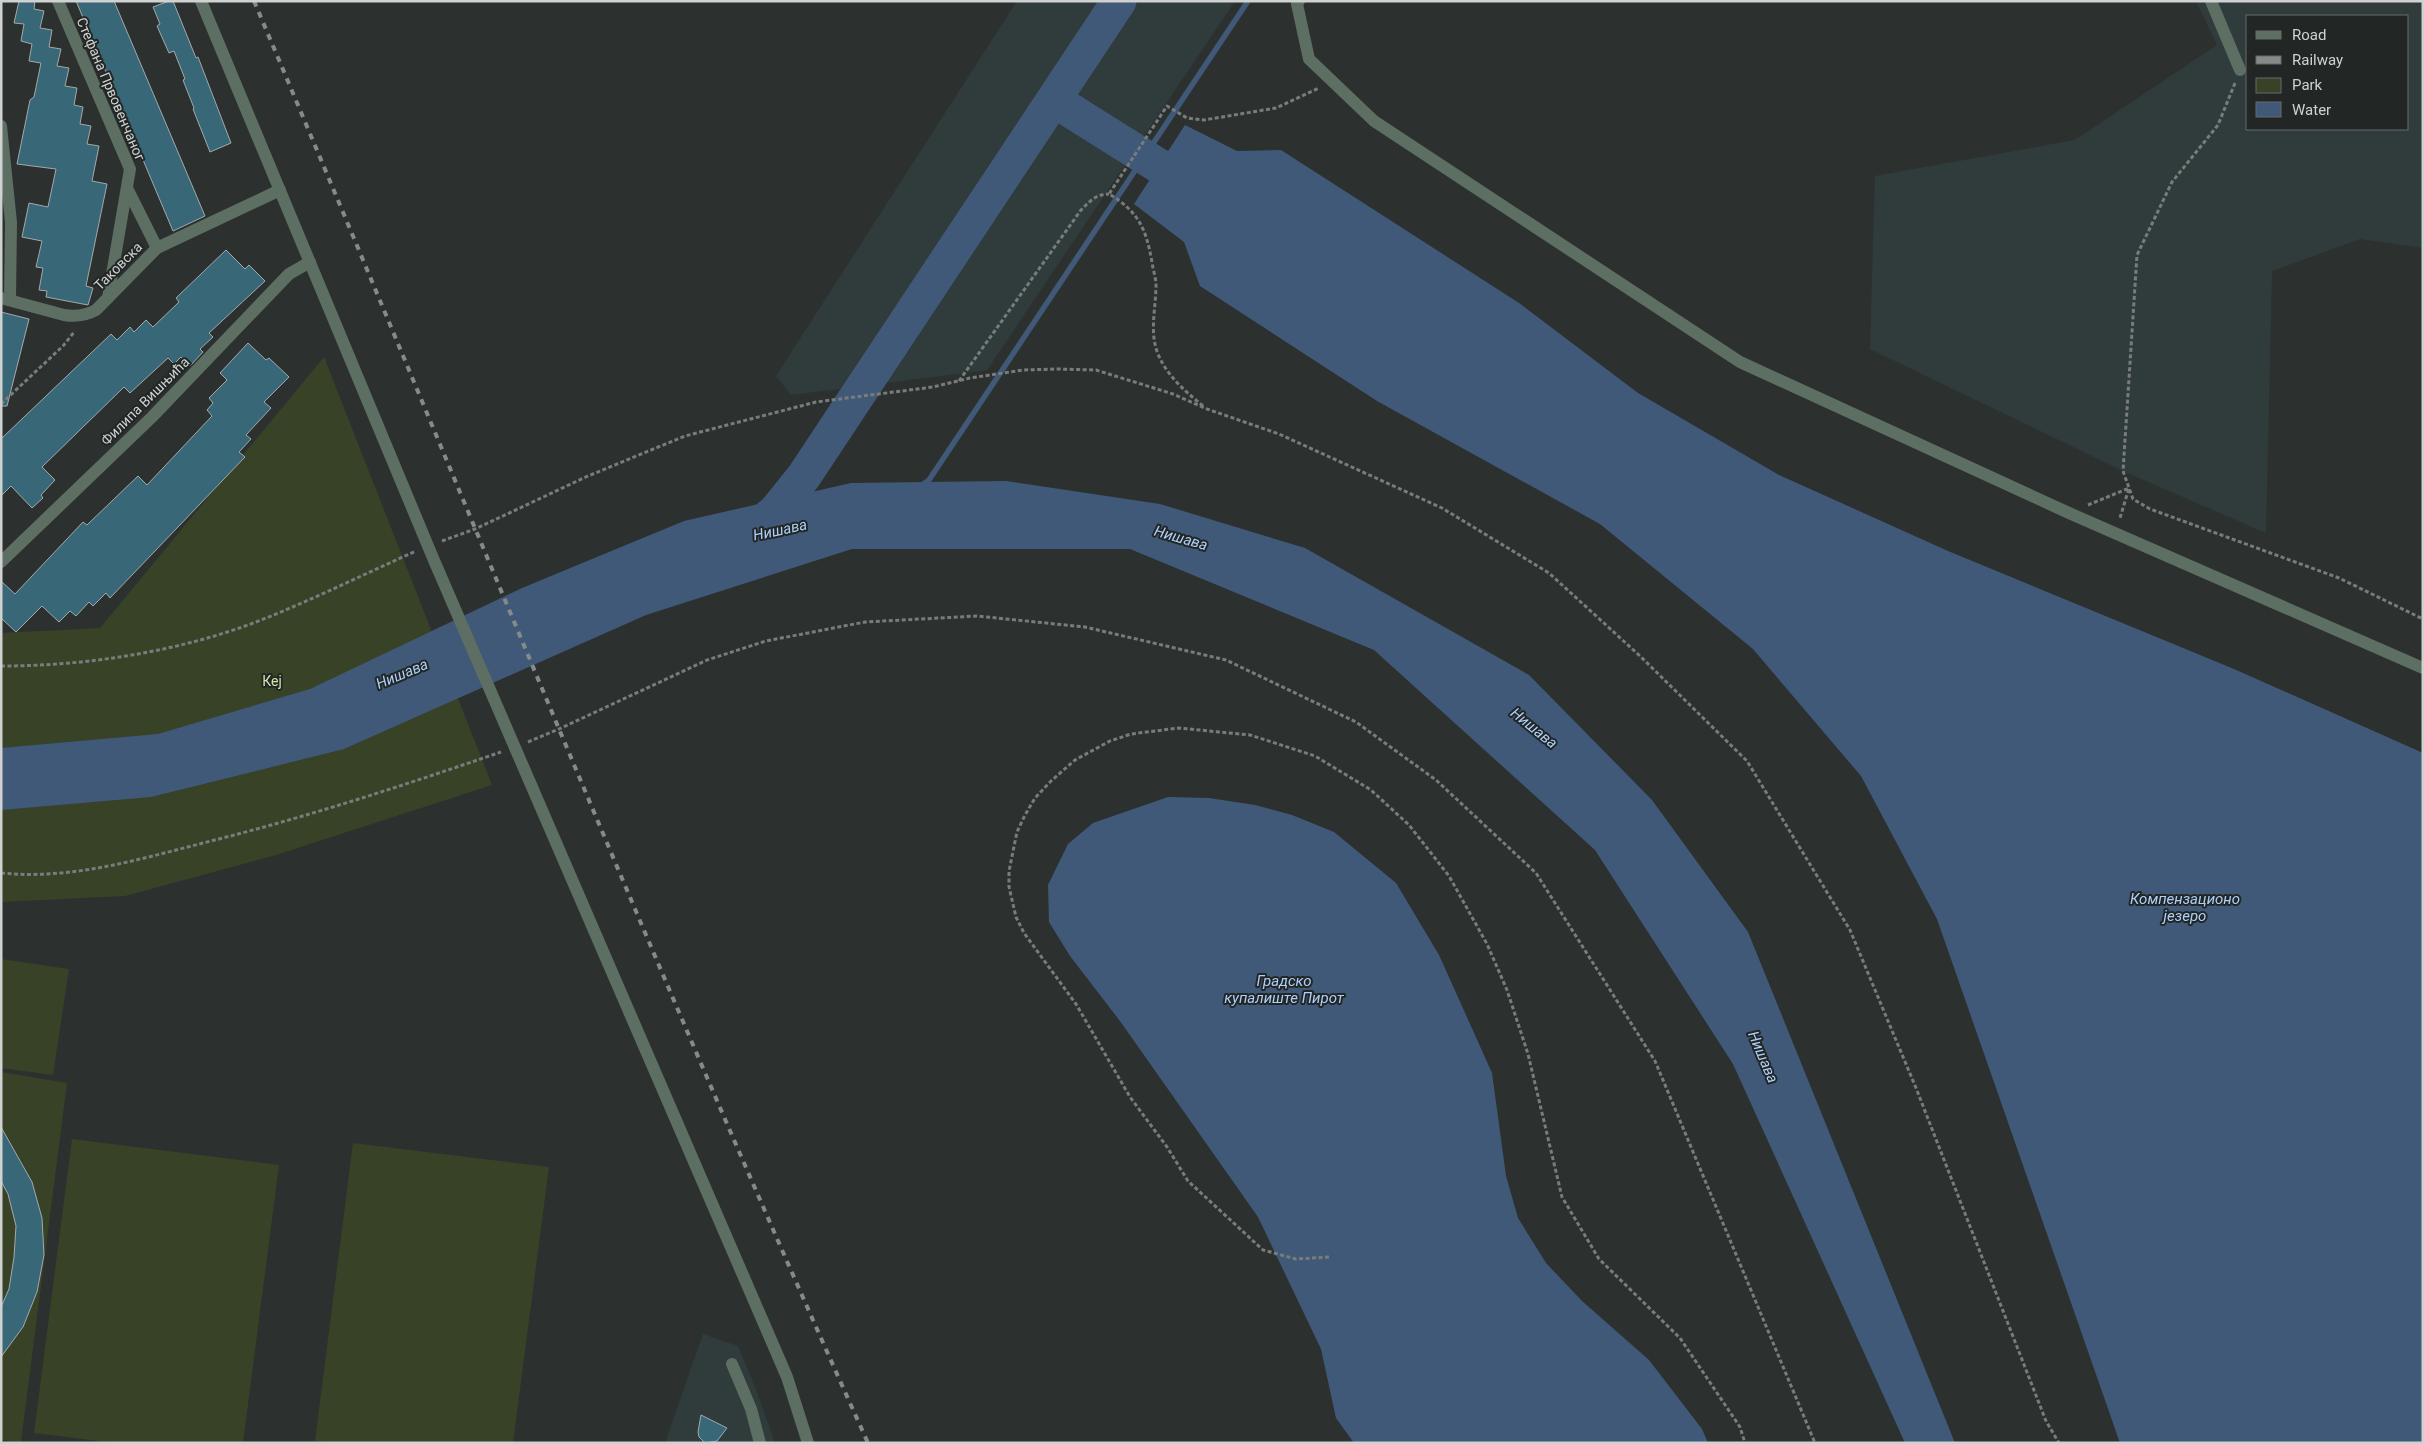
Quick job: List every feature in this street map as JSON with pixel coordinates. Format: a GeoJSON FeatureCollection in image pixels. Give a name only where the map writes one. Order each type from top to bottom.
{"type":"FeatureCollection","features":[{"type":"Feature","properties":{"kind":"street","name":"Стефана Првовенчаног"},"geometry":{"type":"LineString","coordinates":[[58,1],[130,169],[128,190],[108,298]]}},
{"type":"Feature","properties":{"kind":"street"},"geometry":{"type":"LineString","coordinates":[[201,1],[433,558],[787,1377],[808,1443]]}},
{"type":"Feature","properties":{"kind":"street"},"geometry":{"type":"LineString","coordinates":[[1299,1],[1297,4],[1309,59],[1374,121],[1740,362],[2069,513],[2423,668]]}},
{"type":"Feature","properties":{"kind":"street"},"geometry":{"type":"LineString","coordinates":[[2211,1],[2240,70]]}},
{"type":"Feature","properties":{"kind":"street"},"geometry":{"type":"LineString","coordinates":[[1,126],[11,222],[6,299],[64,315],[78,316],[90,313]]}},
{"type":"Feature","properties":{"kind":"street","name":"Стефана Првовенчаног"},"geometry":{"type":"LineString","coordinates":[[128,190],[157,248]]}},
{"type":"Feature","properties":{"kind":"street","name":"Таковска"},"geometry":{"type":"LineString","coordinates":[[90,313],[108,298],[157,248],[280,190]]}},
{"type":"Feature","properties":{"kind":"street","name":"Филипа Вишњића"},"geometry":{"type":"LineString","coordinates":[[1,562],[152,417],[289,274],[310,262]]}},
{"type":"Feature","properties":{"kind":"street"},"geometry":{"type":"LineString","coordinates":[[732,1364],[751,1409],[760,1443]]}},
{"type":"Feature","properties":{"kind":"path"},"geometry":{"type":"LineString","coordinates":[[2240,70],[2218,125],[2172,182],[2137,255],[2123,471],[2133,499],[2150,509],[2339,578],[2423,619]]}},
{"type":"Feature","properties":{"kind":"path"},"geometry":{"type":"LineString","coordinates":[[1109,194],[1167,106],[1187,118],[1204,120],[1276,108],[1320,88],[1331,80]]}},
{"type":"Feature","properties":{"kind":"path"},"geometry":{"type":"LineString","coordinates":[[959,381],[1081,210],[1100,194],[1109,194],[1126,204],[1139,220],[1149,242],[1156,284],[1153,325],[1158,354],[1178,386],[1207,409]]}},
{"type":"Feature","properties":{"kind":"path"},"geometry":{"type":"LineString","coordinates":[[1,404],[63,346],[90,313]]}},
{"type":"Feature","properties":{"kind":"path"},"geometry":{"type":"LineString","coordinates":[[816,402],[1023,370],[1096,370],[1173,394],[1207,409],[1279,434],[1442,508],[1549,573],[1640,656],[1747,762],[1850,930],[1916,1088],[2046,1421],[2059,1443]]}},
{"type":"Feature","properties":{"kind":"path"},"geometry":{"type":"LineString","coordinates":[[2069,513],[2129,488]]}},
{"type":"Feature","properties":{"kind":"path"},"geometry":{"type":"LineString","coordinates":[[2115,533],[2129,488]]}},
{"type":"Feature","properties":{"kind":"path"},"geometry":{"type":"LineString","coordinates":[[1,873],[66,873],[121,864],[295,820],[392,790],[514,747],[559,729],[707,660],[766,641],[865,622],[977,616],[1085,627],[1226,660],[1356,722],[1436,780],[1536,874],[1654,1061],[1815,1443]]}},
{"type":"Feature","properties":{"kind":"path"},"geometry":{"type":"LineString","coordinates":[[1329,1257],[1296,1259],[1263,1250],[1188,1181],[1167,1146],[1130,1096],[1076,1004],[1024,933],[1016,918],[1009,887],[1009,871],[1017,832],[1025,815],[1036,798],[1051,781],[1075,760],[1110,741],[1131,734],[1179,728],[1250,735],[1315,756],[1371,790],[1408,825],[1449,876],[1487,944],[1507,990],[1528,1054],[1562,1197],[1599,1259],[1680,1338],[1740,1427],[1745,1443]]}},
{"type":"Feature","properties":{"kind":"shaded area"},"geometry":{"type":"Polygon","coordinates":[[[1017,1],[1235,1],[987,370],[791,395],[776,376],[1017,1]]]}},
{"type":"Feature","properties":{"kind":"shaded area"},"geometry":{"type":"Polygon","coordinates":[[[2196,1],[2423,1],[2423,248],[2360,239],[2272,271],[2266,533],[2123,471],[1870,349],[1875,176],[2075,140],[2217,45],[2196,1]]]}},
{"type":"Feature","properties":{"kind":"shaded area"},"geometry":{"type":"Polygon","coordinates":[[[703,1334],[738,1346],[775,1443],[665,1443],[703,1334]]]}},
{"type":"Feature","properties":{"kind":"green space","name":"Кеј"},"geometry":{"type":"Polygon","coordinates":[[[324,357],[492,785],[276,855],[125,896],[1,902],[1,633],[100,628],[324,357]]]}},
{"type":"Feature","properties":{"kind":"green space"},"geometry":{"type":"Polygon","coordinates":[[[1,959],[69,969],[53,1075],[1,1068],[1,959]]]}},
{"type":"Feature","properties":{"kind":"green space"},"geometry":{"type":"Polygon","coordinates":[[[1,1072],[67,1083],[21,1442],[1,1440],[1,1072]]]}},
{"type":"Feature","properties":{"kind":"green space"},"geometry":{"type":"Polygon","coordinates":[[[72,1139],[279,1165],[243,1443],[115,1443],[34,1433],[72,1139]]]}},
{"type":"Feature","properties":{"kind":"green space"},"geometry":{"type":"Polygon","coordinates":[[[353,1143],[549,1167],[513,1443],[331,1443],[315,1441],[353,1143]]]}},
{"type":"Feature","properties":{"kind":"water","name":"Компензационо језеро"},"geometry":{"type":"Polygon","coordinates":[[[1185,125],[1237,151],[1281,150],[1519,303],[1638,393],[1779,475],[1948,551],[2234,669],[2423,753],[2423,1443],[2120,1443],[1937,919],[1861,776],[1753,649],[1600,524],[1377,401],[1200,286],[1184,242],[1134,204],[1185,125]]]}},
{"type":"Feature","properties":{"kind":"water","name":"Нишава"},"geometry":{"type":"Polygon","coordinates":[[[1006,481],[1160,504],[1305,548],[1529,675],[1652,800],[1748,932],[1955,1443],[1905,1443],[1733,1064],[1595,850],[1374,650],[1130,549],[852,549],[646,615],[344,749],[151,797],[1,810],[1,748],[158,734],[310,689],[522,588],[684,521],[851,483],[1006,481]]]}},
{"type":"Feature","properties":{"kind":"water","name":"Градско купалиште Пирот"},"geometry":{"type":"Polygon","coordinates":[[[1168,797],[1209,798],[1255,805],[1292,815],[1334,832],[1396,883],[1439,955],[1492,1073],[1506,1176],[1518,1218],[1546,1263],[1582,1301],[1649,1360],[1702,1429],[1708,1443],[1354,1443],[1336,1418],[1321,1349],[1258,1217],[1120,1021],[1070,956],[1049,922],[1048,885],[1068,844],[1093,823],[1168,797]]]}},
{"type":"Feature","properties":{"kind":"building"},"geometry":{"type":"Polygon","coordinates":[[[19,1],[35,1],[34,9],[44,11],[40,28],[52,30],[49,47],[61,49],[57,66],[69,68],[65,86],[77,88],[74,105],[83,107],[80,124],[91,126],[87,144],[99,146],[92,181],[107,184],[86,286],[93,288],[88,305],[46,297],[47,291],[39,290],[43,268],[36,267],[42,241],[22,237],[29,203],[48,207],[56,169],[17,164],[30,100],[34,97],[41,63],[29,61],[32,44],[21,41],[24,24],[14,23],[19,1]]]}},
{"type":"Feature","properties":{"kind":"building"},"geometry":{"type":"Polygon","coordinates":[[[76,1],[114,1],[205,216],[173,231],[76,1]]]}},
{"type":"Feature","properties":{"kind":"building"},"geometry":{"type":"Polygon","coordinates":[[[173,1],[196,58],[198,57],[231,143],[210,152],[193,109],[183,80],[185,79],[174,51],[169,53],[157,26],[160,24],[153,7],[173,1]]]}},
{"type":"Feature","properties":{"kind":"building"},"geometry":{"type":"Polygon","coordinates":[[[226,250],[245,269],[249,265],[265,281],[209,333],[213,337],[200,349],[203,352],[190,366],[181,357],[174,364],[168,358],[130,393],[124,387],[42,467],[55,480],[41,495],[43,498],[32,508],[11,486],[1,496],[1,439],[111,334],[117,340],[130,327],[134,332],[146,320],[153,327],[179,302],[176,298],[226,250]]]}},
{"type":"Feature","properties":{"kind":"building"},"geometry":{"type":"Polygon","coordinates":[[[1,312],[29,319],[7,406],[1,406],[1,312]]]}},
{"type":"Feature","properties":{"kind":"building"},"geometry":{"type":"Polygon","coordinates":[[[248,343],[266,360],[269,358],[289,377],[264,402],[271,408],[246,435],[251,439],[239,452],[245,457],[110,598],[106,593],[93,606],[89,602],[76,616],[70,611],[59,622],[42,606],[16,632],[1,618],[1,581],[15,594],[83,522],[87,525],[138,476],[147,485],[212,416],[207,410],[213,403],[209,398],[227,380],[220,373],[248,343]]]}},
{"type":"Feature","properties":{"kind":"building"},"geometry":{"type":"Polygon","coordinates":[[[1,1127],[32,1182],[42,1218],[44,1255],[37,1292],[23,1327],[1,1357],[1,1307],[9,1289],[16,1226],[8,1194],[1,1181],[1,1127]]]}},
{"type":"Feature","properties":{"kind":"building"},"geometry":{"type":"Polygon","coordinates":[[[701,1415],[727,1428],[717,1441],[705,1443],[699,1437],[701,1415]]]}},
{"type":"Feature","properties":{"kind":"waterway","name":"Нишава"},"geometry":{"type":"LineString","coordinates":[[753,530],[776,511],[804,476],[1119,1]]}},
{"type":"Feature","properties":{"kind":"waterway"},"geometry":{"type":"LineString","coordinates":[[921,486],[929,480],[1248,1]]}},
{"type":"Feature","properties":{"kind":"waterway"},"geometry":{"type":"LineString","coordinates":[[1054,100],[1159,166]]}},
{"type":"Feature","properties":{"kind":"railway"},"geometry":{"type":"LineString","coordinates":[[254,1],[710,1085],[868,1443]]}}]}
